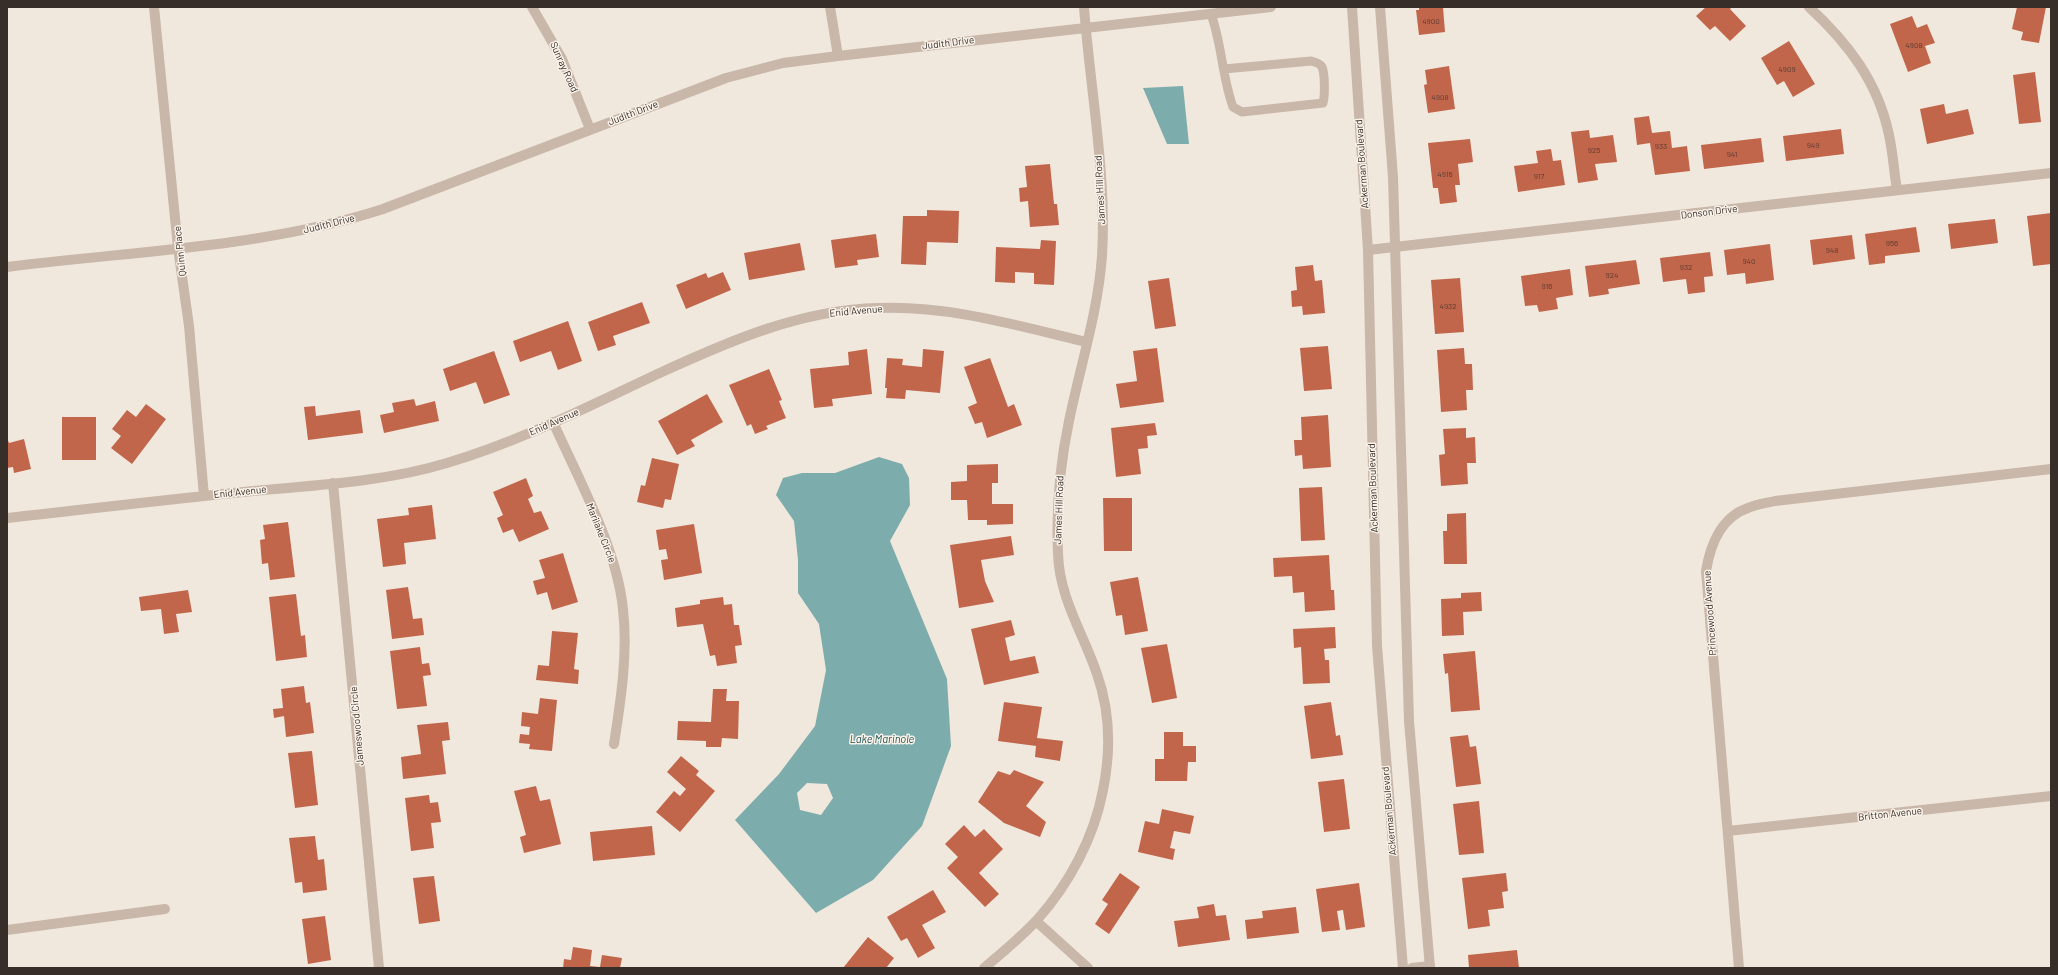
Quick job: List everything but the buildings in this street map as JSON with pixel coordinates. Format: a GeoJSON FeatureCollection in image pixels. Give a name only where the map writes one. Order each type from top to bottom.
{"type":"FeatureCollection","features":[{"type":"Feature","properties":{"kind":"street","name":"Quinn Place"},"geometry":{"type":"LineString","coordinates":[[154,7],[178,248],[191,348],[204,496]]}},
{"type":"Feature","properties":{"kind":"street","name":"Sunray Road"},"geometry":{"type":"LineString","coordinates":[[532,7],[562,59],[590,129]]}},
{"type":"Feature","properties":{"kind":"street"},"geometry":{"type":"LineString","coordinates":[[830,7],[838,56]]}},
{"type":"Feature","properties":{"kind":"street","name":"James Hill Road"},"geometry":{"type":"LineString","coordinates":[[984,968],[1036,921],[1064,885],[1079,858],[1094,824],[1103,791],[1108,761],[1108,732],[1105,702],[1097,673],[1069,609],[1062,585],[1058,557],[1057,524],[1061,472],[1068,423],[1088,342],[1102,258],[1103,222],[1098,150],[1084,7]]}},
{"type":"Feature","properties":{"kind":"street","name":"Judith Drive"},"geometry":{"type":"LineString","coordinates":[[7,266],[178,248],[295,233],[344,222],[383,209],[726,78],[777,65],[838,56],[1271,7]]}},
{"type":"Feature","properties":{"kind":"street","name":"Ackerman Boulevard"},"geometry":{"type":"LineString","coordinates":[[1352,7],[1368,250],[1377,646],[1403,968]]}},
{"type":"Feature","properties":{"kind":"street"},"geometry":{"type":"LineString","coordinates":[[1380,7],[1393,177],[1408,721],[1430,967],[1412,968]]}},
{"type":"Feature","properties":{"kind":"street"},"geometry":{"type":"LineString","coordinates":[[1809,7],[1835,31],[1854,55],[1869,80],[1881,108],[1889,135],[1897,190]]}},
{"type":"Feature","properties":{"kind":"street","name":"Donson Drive"},"geometry":{"type":"LineString","coordinates":[[1368,250],[2051,173]]}},
{"type":"Feature","properties":{"kind":"street","name":"Enid Avenue"},"geometry":{"type":"LineString","coordinates":[[7,518],[332,483],[415,471],[446,464],[499,446],[706,352],[758,331],[805,317],[848,310],[878,308],[921,309],[963,314],[1088,342]]}},
{"type":"Feature","properties":{"kind":"street","name":"Marilake Circle"},"geometry":{"type":"LineString","coordinates":[[553,422],[607,545],[618,582],[623,608],[625,640],[624,670],[614,744]]}},
{"type":"Feature","properties":{"kind":"street","name":"Princewood Avenue"},"geometry":{"type":"LineString","coordinates":[[1739,968],[1706,571],[1708,554],[1715,538],[1735,515],[1747,508],[1776,501],[2051,469]]}},
{"type":"Feature","properties":{"kind":"street","name":"Jameswood Circle"},"geometry":{"type":"LineString","coordinates":[[332,483],[379,968]]}},
{"type":"Feature","properties":{"kind":"street","name":"Britton Avenue"},"geometry":{"type":"LineString","coordinates":[[1728,831],[2051,796]]}},
{"type":"Feature","properties":{"kind":"street"},"geometry":{"type":"LineString","coordinates":[[7,930],[165,909]]}},
{"type":"Feature","properties":{"kind":"street"},"geometry":{"type":"LineString","coordinates":[[1036,921],[1088,968]]}},
{"type":"Feature","properties":{"kind":"lane"},"geometry":{"type":"LineString","coordinates":[[1211,14],[1218,32],[1224,69],[1228,93],[1233,107],[1242,112],[1323,103],[1325,96],[1322,68],[1319,64],[1311,61],[1224,69]]}},
{"type":"Feature","properties":{"kind":"water"},"geometry":{"type":"Polygon","coordinates":[[[1183,86],[1189,144],[1167,144],[1143,88],[1183,86]]]}},
{"type":"Feature","properties":{"kind":"water","name":"Lake Marinole"},"geometry":{"type":"Polygon","coordinates":[[[879,457],[902,464],[909,478],[910,505],[890,541],[947,679],[951,746],[922,826],[873,880],[816,913],[735,820],[779,774],[815,726],[826,670],[819,624],[798,593],[798,560],[794,521],[776,495],[783,478],[802,473],[835,473],[879,457]],[[807,783],[797,793],[800,810],[821,815],[833,798],[827,784],[807,783]]]}}]}
